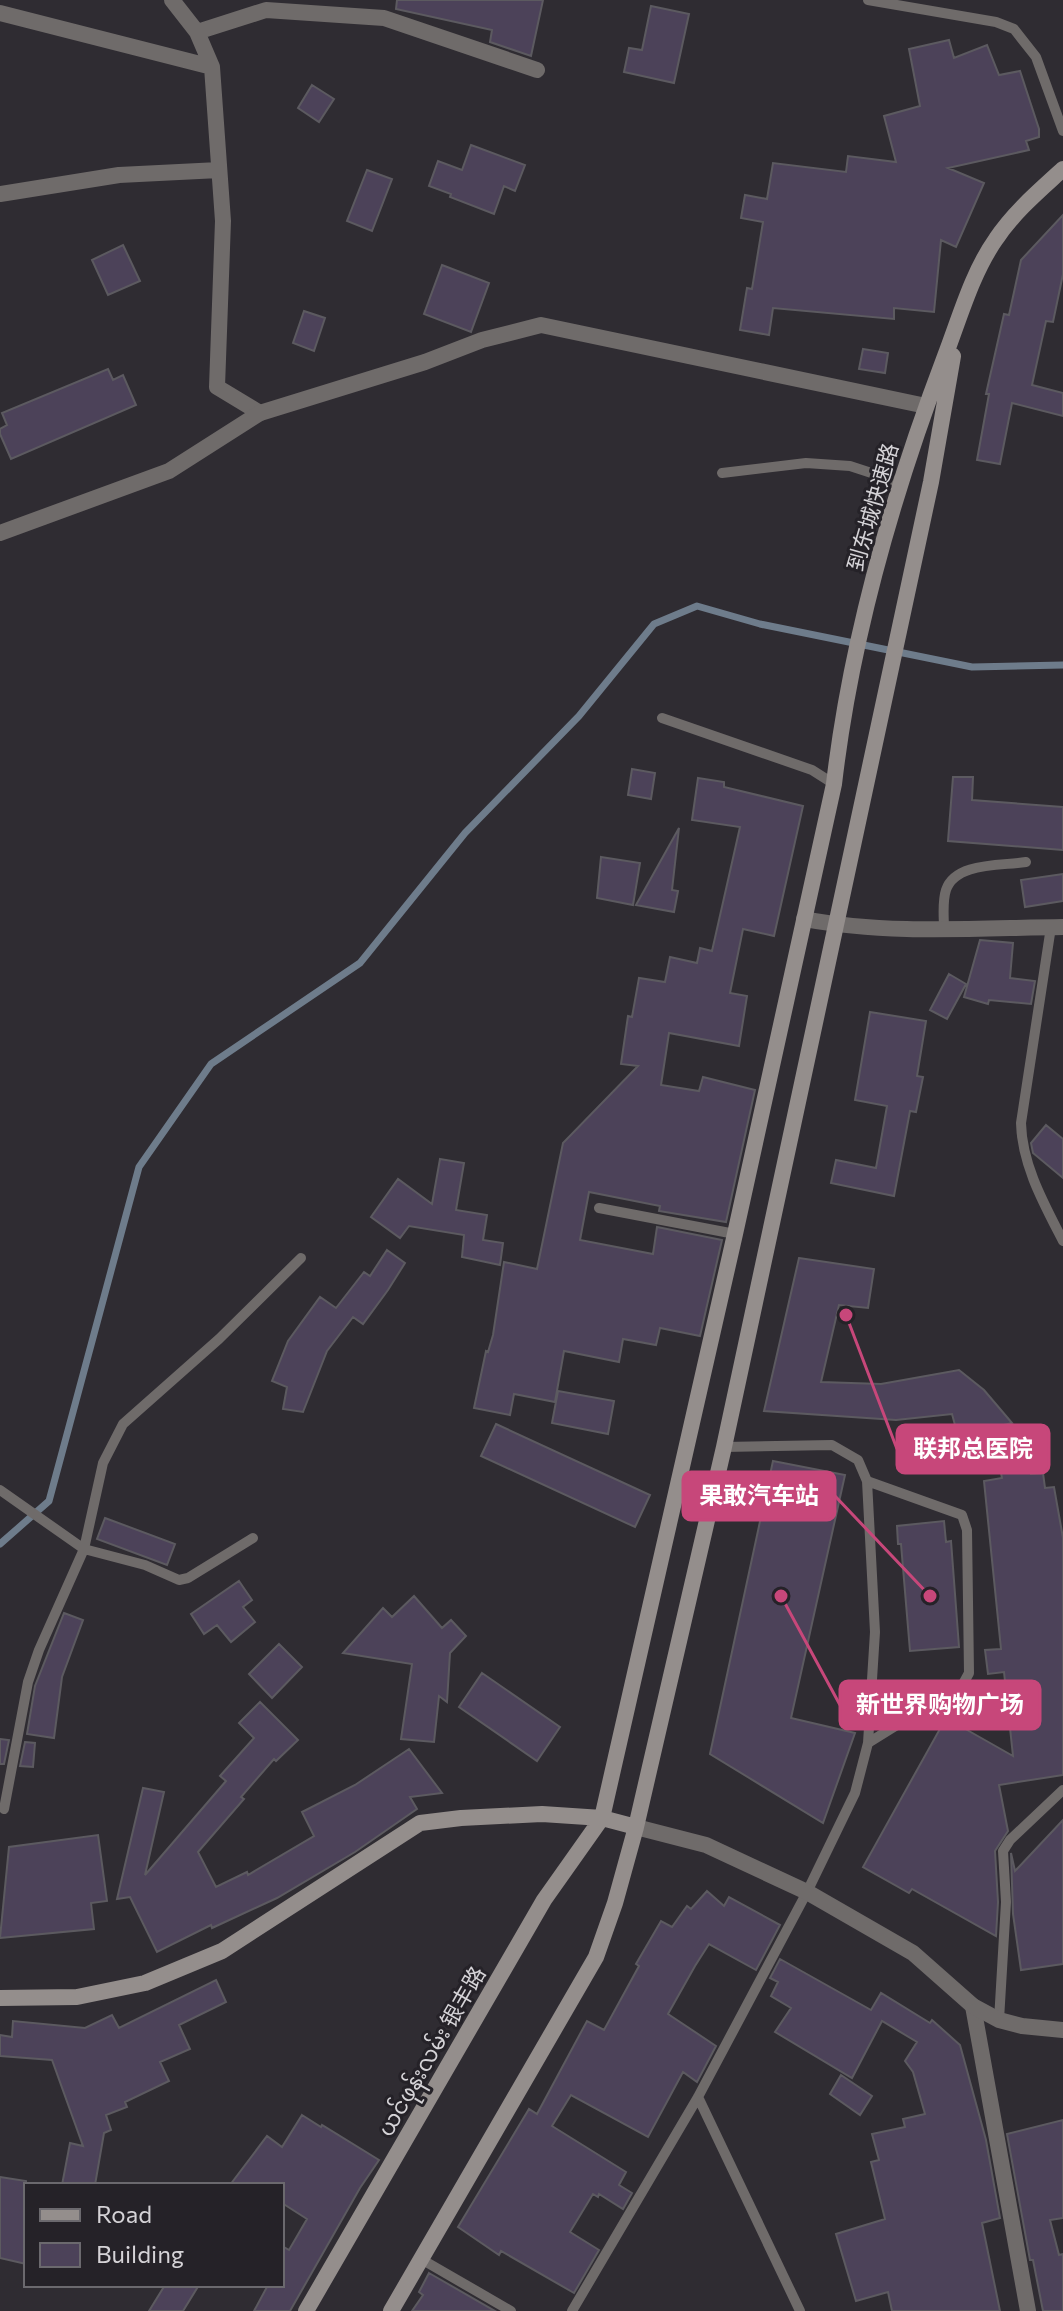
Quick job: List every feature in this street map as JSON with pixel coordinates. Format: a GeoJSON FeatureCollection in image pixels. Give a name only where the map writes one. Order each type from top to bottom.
{"type":"FeatureCollection","features":[{"type":"Feature","properties":{"kind":"main road","name":"到东城快速路"},"geometry":{"type":"LineString","coordinates":[[602,1818],[834,784],[843,710],[865,614],[926,406],[959,319],[995,240],[1025,203],[1063,169]]}},
{"type":"Feature","properties":{"kind":"main road","name":"到东城快速路"},"geometry":{"type":"LineString","coordinates":[[636,1827],[724,1447],[837,926],[931,482],[959,319]]}},
{"type":"Feature","properties":{"kind":"main road"},"geometry":{"type":"LineString","coordinates":[[0,1998],[77,1997],[145,1983],[222,1951],[420,1823],[529,1815],[602,1818],[636,1827],[596,1957],[391,2311]]}},
{"type":"Feature","properties":{"kind":"main road","name":"ယင်ဖုန်းလမ်း 银丰路"},"geometry":{"type":"LineString","coordinates":[[306,2311],[544,1900],[602,1818]]}},
{"type":"Feature","properties":{"kind":"street"},"geometry":{"type":"LineString","coordinates":[[172,0],[197,32],[212,67],[223,221],[217,387],[260,413]]}},
{"type":"Feature","properties":{"kind":"street"},"geometry":{"type":"LineString","coordinates":[[197,32],[266,10],[384,18],[537,70]]}},
{"type":"Feature","properties":{"kind":"street"},"geometry":{"type":"LineString","coordinates":[[0,13],[212,67]]}},
{"type":"Feature","properties":{"kind":"street"},"geometry":{"type":"LineString","coordinates":[[0,194],[119,175],[219,170]]}},
{"type":"Feature","properties":{"kind":"street"},"geometry":{"type":"LineString","coordinates":[[0,533],[169,471],[260,413],[425,362],[482,340],[541,325],[926,406]]}},
{"type":"Feature","properties":{"kind":"street"},"geometry":{"type":"LineString","coordinates":[[804,919],[837,926],[944,929],[1057,927]]}},
{"type":"Feature","properties":{"kind":"street"},"geometry":{"type":"LineString","coordinates":[[636,1827],[706,1845],[807,1892],[913,1953],[973,2006],[999,2020],[1063,2030]]}},
{"type":"Feature","properties":{"kind":"street"},"geometry":{"type":"LineString","coordinates":[[973,2006],[1028,2311]]}},
{"type":"Feature","properties":{"kind":"lane"},"geometry":{"type":"LineString","coordinates":[[868,0],[996,22],[1014,29],[1036,57],[1063,131]]}},
{"type":"Feature","properties":{"kind":"lane"},"geometry":{"type":"LineString","coordinates":[[722,473],[806,463],[850,466],[902,483]]}},
{"type":"Feature","properties":{"kind":"lane"},"geometry":{"type":"LineString","coordinates":[[662,718],[812,770],[834,784]]}},
{"type":"Feature","properties":{"kind":"lane"},"geometry":{"type":"LineString","coordinates":[[944,929],[944,893],[951,879],[961,872],[1026,862]]}},
{"type":"Feature","properties":{"kind":"lane"},"geometry":{"type":"LineString","coordinates":[[1057,927],[1021,1123],[1022,1144],[1030,1172],[1063,1241]]}},
{"type":"Feature","properties":{"kind":"lane"},"geometry":{"type":"LineString","coordinates":[[599,1208],[735,1234]]}},
{"type":"Feature","properties":{"kind":"lane"},"geometry":{"type":"LineString","coordinates":[[4,1809],[28,1682],[84,1549],[103,1463],[123,1424],[219,1339],[301,1258]]}},
{"type":"Feature","properties":{"kind":"lane"},"geometry":{"type":"LineString","coordinates":[[572,2311],[698,2097],[807,1892],[855,1793],[868,1743],[875,1632],[867,1481],[858,1460],[832,1445],[724,1447]]}},
{"type":"Feature","properties":{"kind":"lane"},"geometry":{"type":"LineString","coordinates":[[867,1481],[962,1515],[967,1530],[969,1673],[963,1684],[868,1743]]}},
{"type":"Feature","properties":{"kind":"lane"},"geometry":{"type":"LineString","coordinates":[[0,1490],[84,1549],[145,1565],[179,1580],[188,1578],[253,1538]]}},
{"type":"Feature","properties":{"kind":"lane"},"geometry":{"type":"LineString","coordinates":[[999,2020],[1006,1902],[1003,1851],[1010,1840],[1063,1790]]}},
{"type":"Feature","properties":{"kind":"lane"},"geometry":{"type":"LineString","coordinates":[[698,2097],[800,2311]]}},
{"type":"Feature","properties":{"kind":"lane"},"geometry":{"type":"LineString","coordinates":[[421,2259],[511,2311]]}},
{"type":"Feature","properties":{"kind":"building"},"geometry":{"type":"Polygon","coordinates":[[[397,0],[543,0],[531,56],[490,42],[492,30],[396,9],[397,0]]]}},
{"type":"Feature","properties":{"kind":"building"},"geometry":{"type":"Polygon","coordinates":[[[651,6],[689,14],[674,83],[624,72],[629,48],[642,50],[651,6]]]}},
{"type":"Feature","properties":{"kind":"building"},"geometry":{"type":"Polygon","coordinates":[[[949,40],[954,58],[987,45],[999,75],[1020,71],[1039,137],[1026,141],[1029,150],[948,168],[984,183],[956,247],[941,240],[934,312],[894,308],[894,319],[773,308],[769,335],[740,330],[747,288],[752,289],[763,222],[741,218],[745,195],[767,199],[773,163],[846,172],[848,156],[896,162],[884,116],[920,106],[909,49],[949,40]]]}},
{"type":"Feature","properties":{"kind":"building"},"geometry":{"type":"Polygon","coordinates":[[[312,85],[334,99],[319,122],[298,108],[312,85]]]}},
{"type":"Feature","properties":{"kind":"building"},"geometry":{"type":"Polygon","coordinates":[[[471,145],[525,165],[515,191],[504,186],[494,214],[429,186],[438,161],[462,170],[471,145]]]}},
{"type":"Feature","properties":{"kind":"building"},"geometry":{"type":"Polygon","coordinates":[[[367,170],[392,179],[372,231],[347,221],[367,170]]]}},
{"type":"Feature","properties":{"kind":"building"},"geometry":{"type":"Polygon","coordinates":[[[1063,215],[1063,274],[1053,322],[1046,321],[1032,385],[1063,393],[1063,416],[1012,403],[1000,464],[977,460],[989,394],[986,394],[1004,314],[1009,315],[1021,260],[1063,215]]]}},
{"type":"Feature","properties":{"kind":"building"},"geometry":{"type":"Polygon","coordinates":[[[123,245],[140,281],[108,295],[92,260],[123,245]]]}},
{"type":"Feature","properties":{"kind":"building"},"geometry":{"type":"Polygon","coordinates":[[[442,265],[489,283],[471,332],[424,314],[442,265]]]}},
{"type":"Feature","properties":{"kind":"building"},"geometry":{"type":"Polygon","coordinates":[[[304,311],[325,318],[314,351],[293,343],[304,311]]]}},
{"type":"Feature","properties":{"kind":"building"},"geometry":{"type":"Polygon","coordinates":[[[863,349],[888,353],[885,373],[859,369],[863,349]]]}},
{"type":"Feature","properties":{"kind":"building"},"geometry":{"type":"Polygon","coordinates":[[[108,369],[113,380],[123,375],[136,405],[11,459],[0,434],[0,429],[7,425],[2,413],[108,369]]]}},
{"type":"Feature","properties":{"kind":"building"},"geometry":{"type":"Polygon","coordinates":[[[632,769],[655,773],[651,799],[628,795],[632,769]]]}},
{"type":"Feature","properties":{"kind":"building"},"geometry":{"type":"Polygon","coordinates":[[[953,777],[973,777],[972,800],[1063,807],[1063,850],[948,841],[953,777]]]}},
{"type":"Feature","properties":{"kind":"building"},"geometry":{"type":"Polygon","coordinates":[[[698,778],[724,782],[724,787],[803,806],[774,936],[743,929],[730,993],[747,996],[739,1046],[669,1033],[661,1085],[699,1091],[703,1077],[755,1090],[726,1222],[659,1211],[660,1206],[589,1192],[580,1240],[653,1254],[657,1227],[722,1240],[700,1336],[660,1328],[656,1345],[623,1339],[619,1362],[564,1351],[555,1402],[514,1394],[510,1415],[474,1408],[486,1351],[493,1335],[504,1262],[537,1269],[563,1143],[638,1066],[621,1064],[628,1016],[632,1017],[639,978],[665,982],[670,957],[697,963],[700,948],[712,951],[740,827],[692,820],[698,778]]]}},
{"type":"Feature","properties":{"kind":"building"},"geometry":{"type":"Polygon","coordinates":[[[679,828],[672,890],[678,891],[674,912],[636,905],[679,828]]]}},
{"type":"Feature","properties":{"kind":"building"},"geometry":{"type":"Polygon","coordinates":[[[601,857],[640,863],[633,905],[597,898],[601,857]]]}},
{"type":"Feature","properties":{"kind":"building"},"geometry":{"type":"Polygon","coordinates":[[[1063,874],[1063,901],[1025,907],[1021,880],[1063,874]]]}},
{"type":"Feature","properties":{"kind":"building"},"geometry":{"type":"Polygon","coordinates":[[[980,940],[1013,943],[1010,978],[1035,981],[1031,1004],[989,1000],[988,1004],[964,997],[980,940]]]}},
{"type":"Feature","properties":{"kind":"building"},"geometry":{"type":"Polygon","coordinates":[[[949,974],[966,984],[947,1019],[930,1010],[949,974]]]}},
{"type":"Feature","properties":{"kind":"building"},"geometry":{"type":"Polygon","coordinates":[[[870,1012],[926,1021],[917,1076],[923,1077],[916,1112],[910,1111],[894,1196],[831,1183],[836,1160],[876,1168],[887,1106],[855,1100],[870,1012]]]}},
{"type":"Feature","properties":{"kind":"building"},"geometry":{"type":"Polygon","coordinates":[[[1046,1125],[1063,1139],[1063,1178],[1033,1153],[1031,1143],[1046,1125]]]}},
{"type":"Feature","properties":{"kind":"building"},"geometry":{"type":"Polygon","coordinates":[[[440,1159],[464,1163],[456,1210],[487,1215],[483,1240],[503,1243],[500,1265],[462,1257],[464,1235],[409,1226],[400,1238],[371,1217],[398,1179],[432,1204],[440,1159]]]}},
{"type":"Feature","properties":{"kind":"building"},"geometry":{"type":"Polygon","coordinates":[[[387,1250],[405,1263],[388,1290],[363,1324],[353,1317],[327,1351],[303,1412],[283,1409],[287,1387],[272,1381],[288,1341],[320,1297],[336,1308],[364,1272],[370,1276],[387,1250]]]}},
{"type":"Feature","properties":{"kind":"building"},"geometry":{"type":"Polygon","coordinates":[[[799,1258],[874,1269],[868,1308],[839,1305],[821,1382],[881,1384],[959,1370],[984,1390],[1012,1423],[958,1436],[952,1414],[896,1420],[764,1411],[799,1258]]]}},
{"type":"Feature","properties":{"kind":"building"},"geometry":{"type":"Polygon","coordinates":[[[558,1391],[614,1401],[608,1434],[552,1423],[558,1391]]]}},
{"type":"Feature","properties":{"kind":"building"},"geometry":{"type":"Polygon","coordinates":[[[496,1424],[650,1495],[635,1527],[481,1456],[496,1424]]]}},
{"type":"Feature","properties":{"kind":"building"},"geometry":{"type":"Polygon","coordinates":[[[773,1461],[845,1475],[791,1718],[855,1733],[823,1823],[710,1754],[773,1461]]]}},
{"type":"Feature","properties":{"kind":"building"},"geometry":{"type":"Polygon","coordinates":[[[1030,1463],[1031,1474],[1043,1473],[1045,1488],[1054,1487],[1063,1538],[1063,1775],[999,1785],[1008,1831],[995,1851],[996,1936],[912,1889],[909,1893],[863,1867],[946,1718],[1013,1756],[1004,1672],[988,1674],[985,1650],[1001,1649],[984,1481],[1002,1478],[1000,1468],[1030,1463]]]}},
{"type":"Feature","properties":{"kind":"building"},"geometry":{"type":"Polygon","coordinates":[[[105,1518],[175,1544],[167,1565],[97,1539],[105,1518]]]}},
{"type":"Feature","properties":{"kind":"building"},"geometry":{"type":"Polygon","coordinates":[[[944,1521],[946,1542],[951,1541],[959,1647],[910,1651],[897,1526],[944,1521]]]}},
{"type":"Feature","properties":{"kind":"building"},"geometry":{"type":"Polygon","coordinates":[[[239,1581],[252,1600],[243,1607],[255,1622],[231,1642],[217,1625],[204,1634],[191,1614],[239,1581]]]}},
{"type":"Feature","properties":{"kind":"building"},"geometry":{"type":"Polygon","coordinates":[[[414,1596],[442,1628],[451,1620],[466,1636],[450,1653],[447,1702],[439,1696],[434,1742],[401,1739],[412,1664],[343,1653],[383,1608],[392,1617],[414,1596]]]}},
{"type":"Feature","properties":{"kind":"building"},"geometry":{"type":"Polygon","coordinates":[[[64,1613],[83,1620],[62,1677],[54,1738],[27,1734],[35,1686],[64,1613]]]}},
{"type":"Feature","properties":{"kind":"building"},"geometry":{"type":"Polygon","coordinates":[[[279,1644],[302,1667],[272,1698],[249,1674],[279,1644]]]}},
{"type":"Feature","properties":{"kind":"building"},"geometry":{"type":"Polygon","coordinates":[[[482,1673],[560,1727],[537,1761],[459,1707],[482,1673]]]}},
{"type":"Feature","properties":{"kind":"building"},"geometry":{"type":"Polygon","coordinates":[[[260,1702],[298,1740],[276,1761],[274,1759],[198,1852],[216,1887],[247,1872],[248,1875],[314,1836],[302,1812],[355,1785],[409,1749],[442,1793],[410,1797],[417,1809],[355,1852],[277,1898],[212,1928],[211,1925],[157,1952],[130,1897],[117,1899],[143,1788],[164,1792],[145,1875],[226,1781],[220,1776],[254,1738],[239,1723],[260,1702]]]}},
{"type":"Feature","properties":{"kind":"building"},"geometry":{"type":"Polygon","coordinates":[[[0,1739],[9,1740],[4,1764],[0,1764],[0,1739]]]}},
{"type":"Feature","properties":{"kind":"building"},"geometry":{"type":"Polygon","coordinates":[[[25,1742],[35,1743],[33,1767],[20,1766],[25,1742]]]}},
{"type":"Feature","properties":{"kind":"building"},"geometry":{"type":"Polygon","coordinates":[[[1063,1820],[1063,1964],[1021,1970],[1013,1914],[1011,1853],[1015,1871],[1063,1820]]]}},
{"type":"Feature","properties":{"kind":"building"},"geometry":{"type":"Polygon","coordinates":[[[98,1835],[107,1901],[91,1903],[94,1929],[0,1938],[9,1847],[98,1835]]]}},
{"type":"Feature","properties":{"kind":"building"},"geometry":{"type":"Polygon","coordinates":[[[707,1891],[724,1906],[729,1897],[780,1925],[756,1970],[709,1944],[695,1966],[668,2014],[716,2046],[697,2082],[683,2072],[648,2137],[571,2095],[552,2126],[626,2172],[619,2185],[632,2193],[623,2209],[599,2194],[598,2197],[593,2194],[570,2232],[599,2250],[574,2293],[501,2251],[499,2255],[458,2227],[529,2109],[537,2114],[587,2021],[604,2030],[661,1921],[672,1927],[687,1906],[691,1909],[707,1891]]]}},
{"type":"Feature","properties":{"kind":"building"},"geometry":{"type":"Polygon","coordinates":[[[780,1959],[871,2010],[881,1993],[930,2023],[932,2020],[960,2045],[986,2140],[1000,2218],[982,2223],[1000,2311],[892,2311],[888,2292],[856,2301],[836,2234],[885,2219],[871,2162],[879,2160],[872,2134],[905,2127],[903,2119],[925,2114],[913,2072],[905,2061],[917,2042],[882,2021],[852,2078],[775,2032],[791,2008],[771,1996],[778,1982],[770,1978],[780,1959]]]}},
{"type":"Feature","properties":{"kind":"building"},"geometry":{"type":"Polygon","coordinates":[[[216,1980],[226,2002],[179,2025],[190,2049],[160,2062],[169,2081],[125,2102],[127,2107],[106,2115],[111,2130],[104,2133],[95,2183],[62,2183],[70,2143],[83,2146],[52,2060],[0,2056],[0,2035],[12,2037],[13,2021],[85,2028],[112,2015],[119,2028],[216,1980]]]}},
{"type":"Feature","properties":{"kind":"building"},"geometry":{"type":"Polygon","coordinates":[[[841,2075],[872,2096],[860,2115],[830,2094],[841,2075]]]}},
{"type":"Feature","properties":{"kind":"building"},"geometry":{"type":"Polygon","coordinates":[[[302,2115],[379,2160],[290,2311],[254,2311],[267,2287],[284,2287],[284,2247],[289,2250],[307,2219],[284,2204],[284,2183],[232,2183],[267,2136],[282,2147],[302,2115]]]}},
{"type":"Feature","properties":{"kind":"building"},"geometry":{"type":"Polygon","coordinates":[[[1063,2120],[1063,2218],[1050,2220],[1059,2255],[1063,2254],[1063,2311],[1043,2311],[1033,2260],[1030,2260],[1007,2134],[1063,2120]]]}},
{"type":"Feature","properties":{"kind":"building"},"geometry":{"type":"Polygon","coordinates":[[[0,2177],[26,2181],[24,2264],[0,2258],[0,2177]]]}},
{"type":"Feature","properties":{"kind":"building"},"geometry":{"type":"Polygon","coordinates":[[[429,2273],[495,2311],[412,2311],[423,2295],[419,2292],[429,2273]]]}},
{"type":"Feature","properties":{"kind":"building"},"geometry":{"type":"Polygon","coordinates":[[[164,2287],[198,2287],[183,2311],[149,2311],[164,2287]]]}},
{"type":"Feature","properties":{"kind":"waterway"},"geometry":{"type":"LineString","coordinates":[[0,1544],[49,1501],[139,1167],[211,1064],[360,963],[465,833],[579,716],[654,624],[697,606],[760,624],[972,667],[1063,665]]}},
{"type":"Feature","properties":{"kind":"place","name":"联邦总医院"},"geometry":{"type":"Point","coordinates":[846,1315]}},
{"type":"Feature","properties":{"kind":"place","name":"新世界购物广场"},"geometry":{"type":"Point","coordinates":[781,1596]}},
{"type":"Feature","properties":{"kind":"place","name":"果敢汽车站"},"geometry":{"type":"Point","coordinates":[930,1596]}}]}
